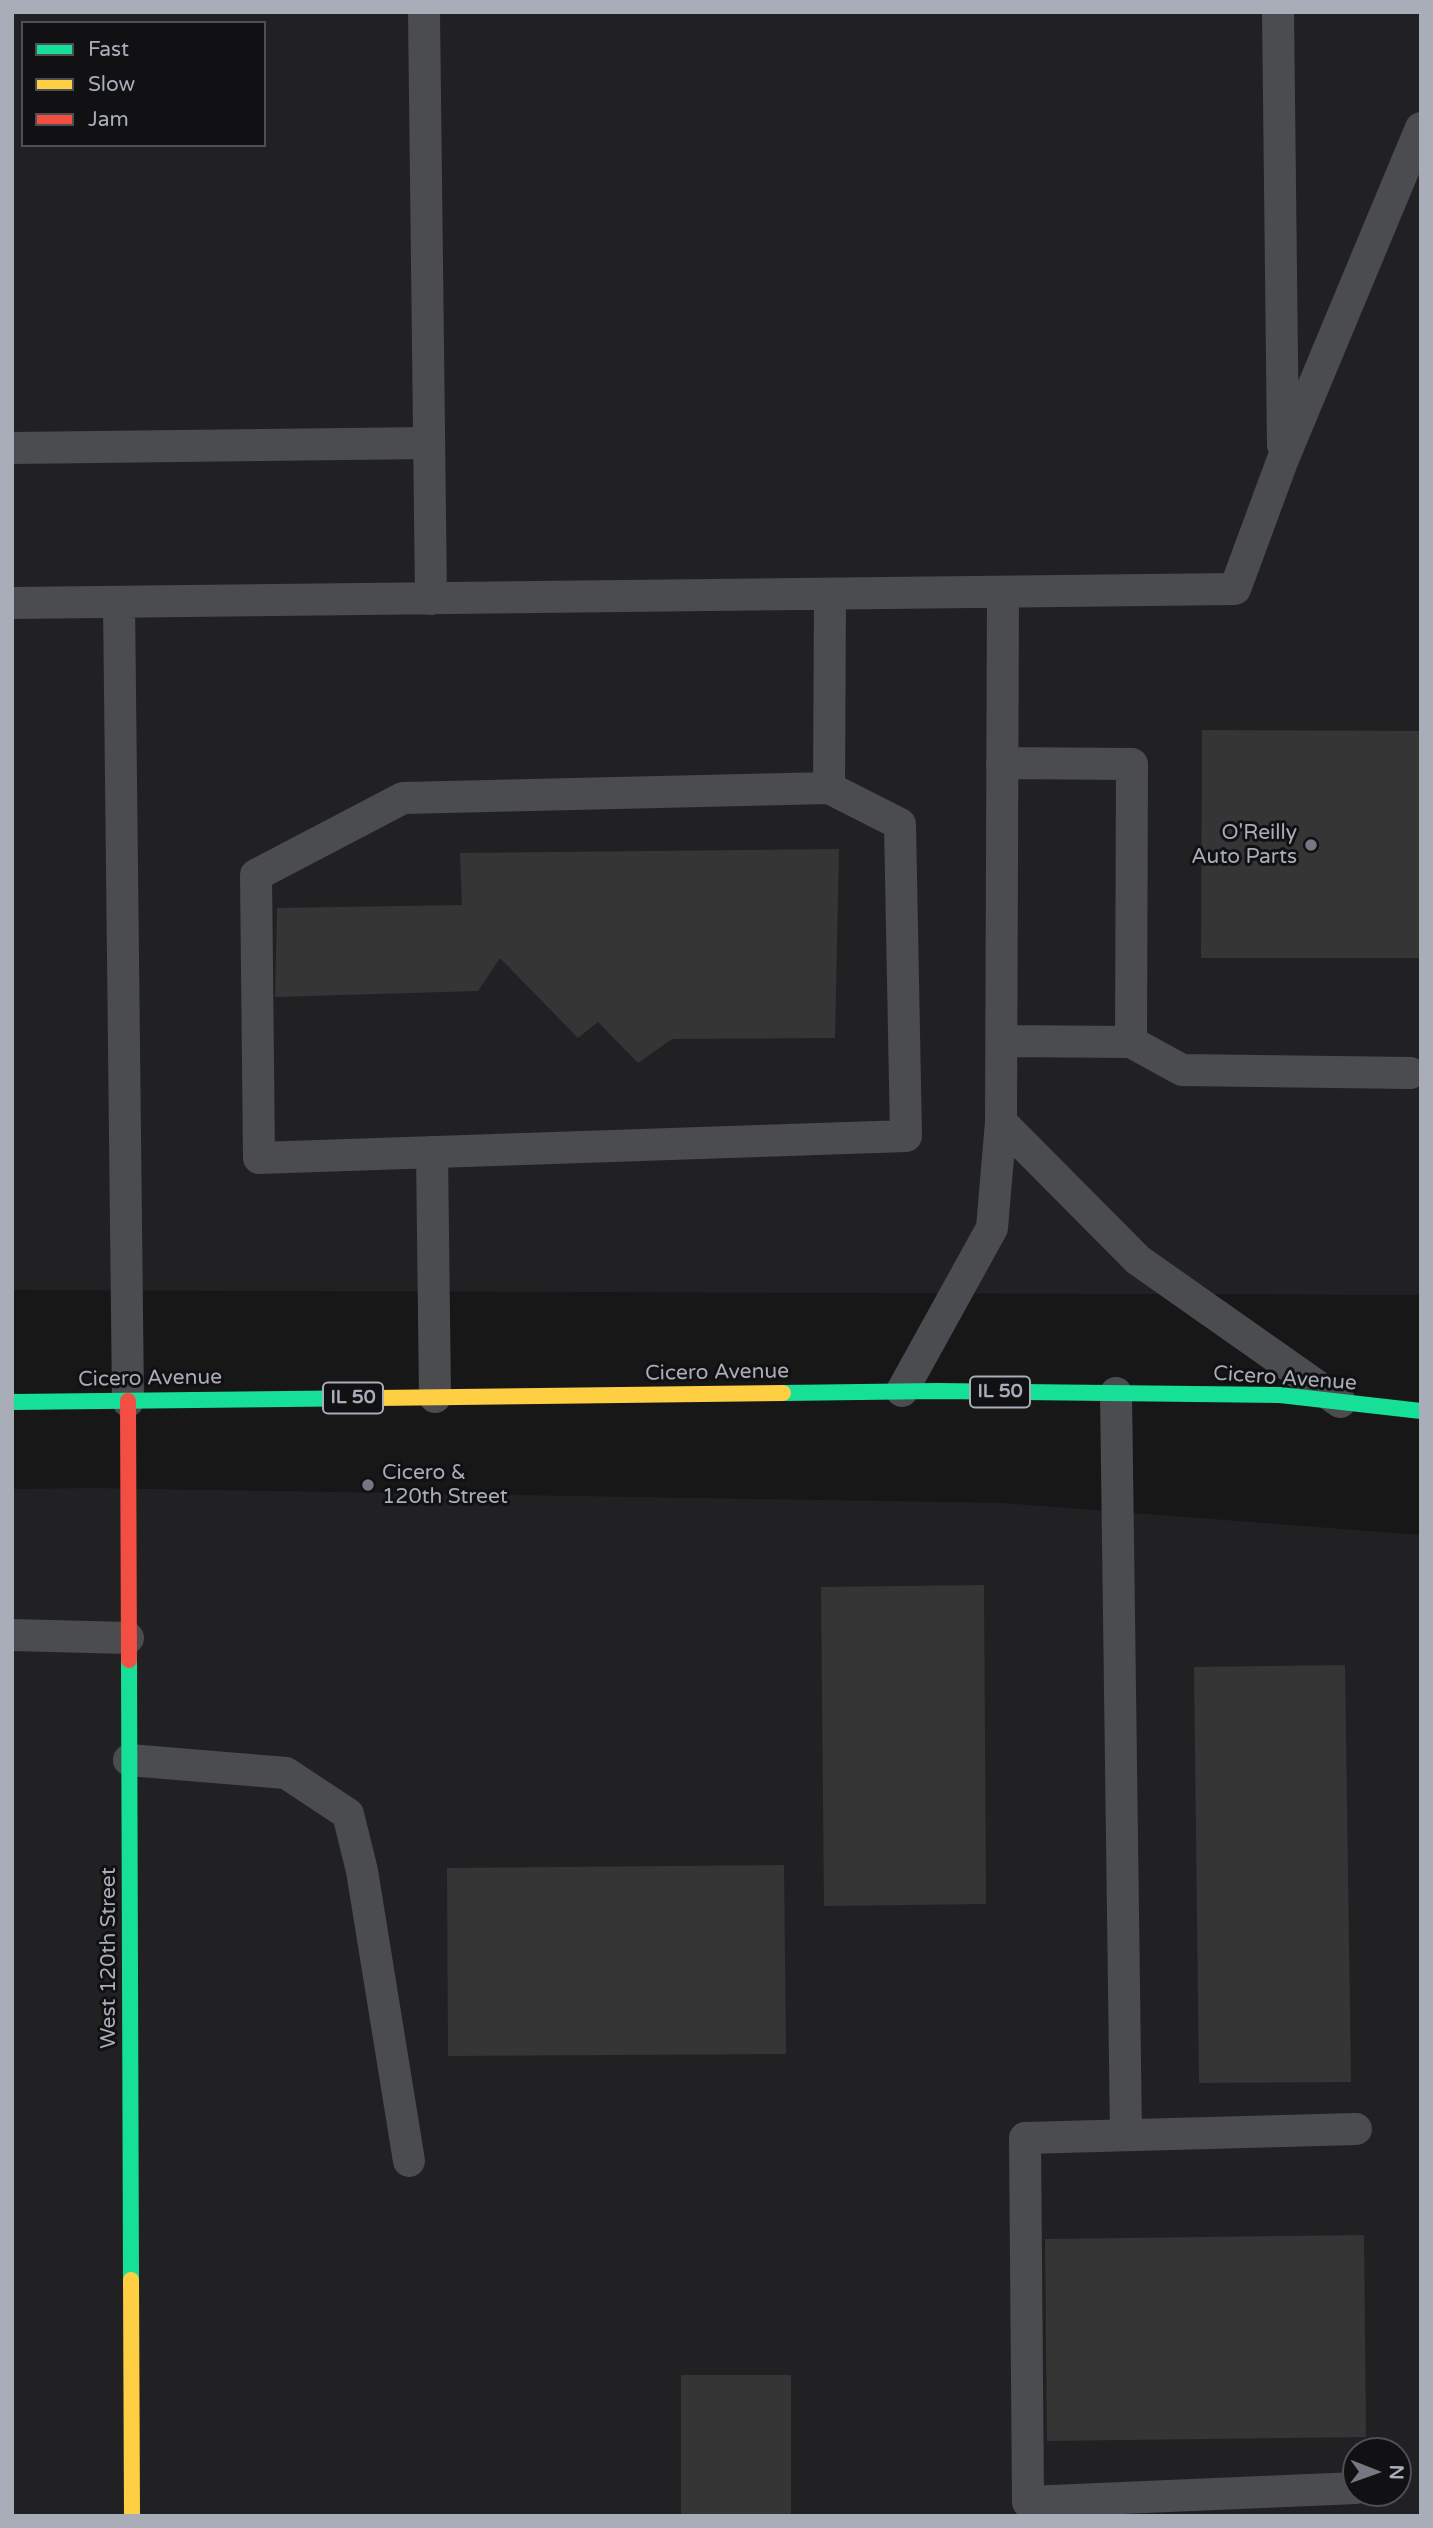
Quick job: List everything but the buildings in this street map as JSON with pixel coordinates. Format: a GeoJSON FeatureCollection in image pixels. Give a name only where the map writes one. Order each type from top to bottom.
{"type":"FeatureCollection","features":[{"type":"Feature","properties":{"kind":"main road","name":"Cicero Avenue"},"geometry":{"type":"LineString","coordinates":[[12,1402],[902,1391],[1280,1395],[1421,1411]]}},
{"type":"Feature","properties":{"kind":"main road","name":"West 120th Street"},"geometry":{"type":"LineString","coordinates":[[128,1401],[132,2516]]}},
{"type":"Feature","properties":{"kind":"lane"},"geometry":{"type":"LineString","coordinates":[[424,12],[431,599]]}},
{"type":"Feature","properties":{"kind":"lane"},"geometry":{"type":"LineString","coordinates":[[1278,12],[1283,459]]}},
{"type":"Feature","properties":{"kind":"lane"},"geometry":{"type":"LineString","coordinates":[[12,603],[1235,589],[1283,459],[1421,128]]}},
{"type":"Feature","properties":{"kind":"lane"},"geometry":{"type":"LineString","coordinates":[[12,449],[429,443]]}},
{"type":"Feature","properties":{"kind":"lane"},"geometry":{"type":"LineString","coordinates":[[902,1391],[992,1228],[1001,1122],[1003,592]]}},
{"type":"Feature","properties":{"kind":"lane"},"geometry":{"type":"LineString","coordinates":[[829,788],[830,594]]}},
{"type":"Feature","properties":{"kind":"lane"},"geometry":{"type":"LineString","coordinates":[[119,602],[128,1401]]}},
{"type":"Feature","properties":{"kind":"lane"},"geometry":{"type":"LineString","coordinates":[[1002,763],[1132,764],[1131,1041]]}},
{"type":"Feature","properties":{"kind":"lane"},"geometry":{"type":"LineString","coordinates":[[829,788],[900,824],[906,1136],[259,1158],[256,875],[403,798],[829,788]]}},
{"type":"Feature","properties":{"kind":"lane"},"geometry":{"type":"LineString","coordinates":[[1002,1041],[1131,1041],[1182,1070],[1410,1073]]}},
{"type":"Feature","properties":{"kind":"lane"},"geometry":{"type":"LineString","coordinates":[[1001,1122],[1138,1259],[1340,1402]]}},
{"type":"Feature","properties":{"kind":"lane"},"geometry":{"type":"LineString","coordinates":[[432,1152],[435,1397]]}},
{"type":"Feature","properties":{"kind":"lane"},"geometry":{"type":"LineString","coordinates":[[1116,1393],[1126,2135]]}},
{"type":"Feature","properties":{"kind":"lane"},"geometry":{"type":"LineString","coordinates":[[12,1635],[128,1638]]}},
{"type":"Feature","properties":{"kind":"lane"},"geometry":{"type":"LineString","coordinates":[[129,1760],[286,1773],[348,1814],[362,1871],[410,2161]]}},
{"type":"Feature","properties":{"kind":"lane"},"geometry":{"type":"LineString","coordinates":[[1342,2489],[1028,2502],[1025,2138],[1356,2129]]}},
{"type":"Feature","properties":{"kind":"shaded area"},"geometry":{"type":"Polygon","coordinates":[[[12,12],[1421,12],[1421,1295],[12,1290],[12,12]]]}},
{"type":"Feature","properties":{"kind":"shaded area"},"geometry":{"type":"Polygon","coordinates":[[[92,1488],[1003,1503],[1421,1535],[1421,2516],[12,2516],[12,1489],[92,1488]]]}},
{"type":"Feature","properties":{"kind":"traffic: fast"},"geometry":{"type":"LineString","coordinates":[[783,1393],[937,1391],[1280,1395],[1421,1411]]}},
{"type":"Feature","properties":{"kind":"traffic: fast"},"geometry":{"type":"LineString","coordinates":[[12,1402],[377,1398]]}},
{"type":"Feature","properties":{"kind":"traffic: fast"},"geometry":{"type":"LineString","coordinates":[[129,1660],[131,2280]]}},
{"type":"Feature","properties":{"kind":"traffic: slow"},"geometry":{"type":"LineString","coordinates":[[377,1398],[783,1393]]}},
{"type":"Feature","properties":{"kind":"traffic: slow"},"geometry":{"type":"LineString","coordinates":[[131,2280],[132,2516]]}},
{"type":"Feature","properties":{"kind":"traffic: jam"},"geometry":{"type":"LineString","coordinates":[[128,1401],[129,1660]]}},
{"type":"Feature","properties":{"kind":"place","name":"O'Reilly Auto Parts"},"geometry":{"type":"Point","coordinates":[1311,845]}},
{"type":"Feature","properties":{"kind":"place","name":"Cicero & 120th Street"},"geometry":{"type":"Point","coordinates":[368,1485]}}]}
